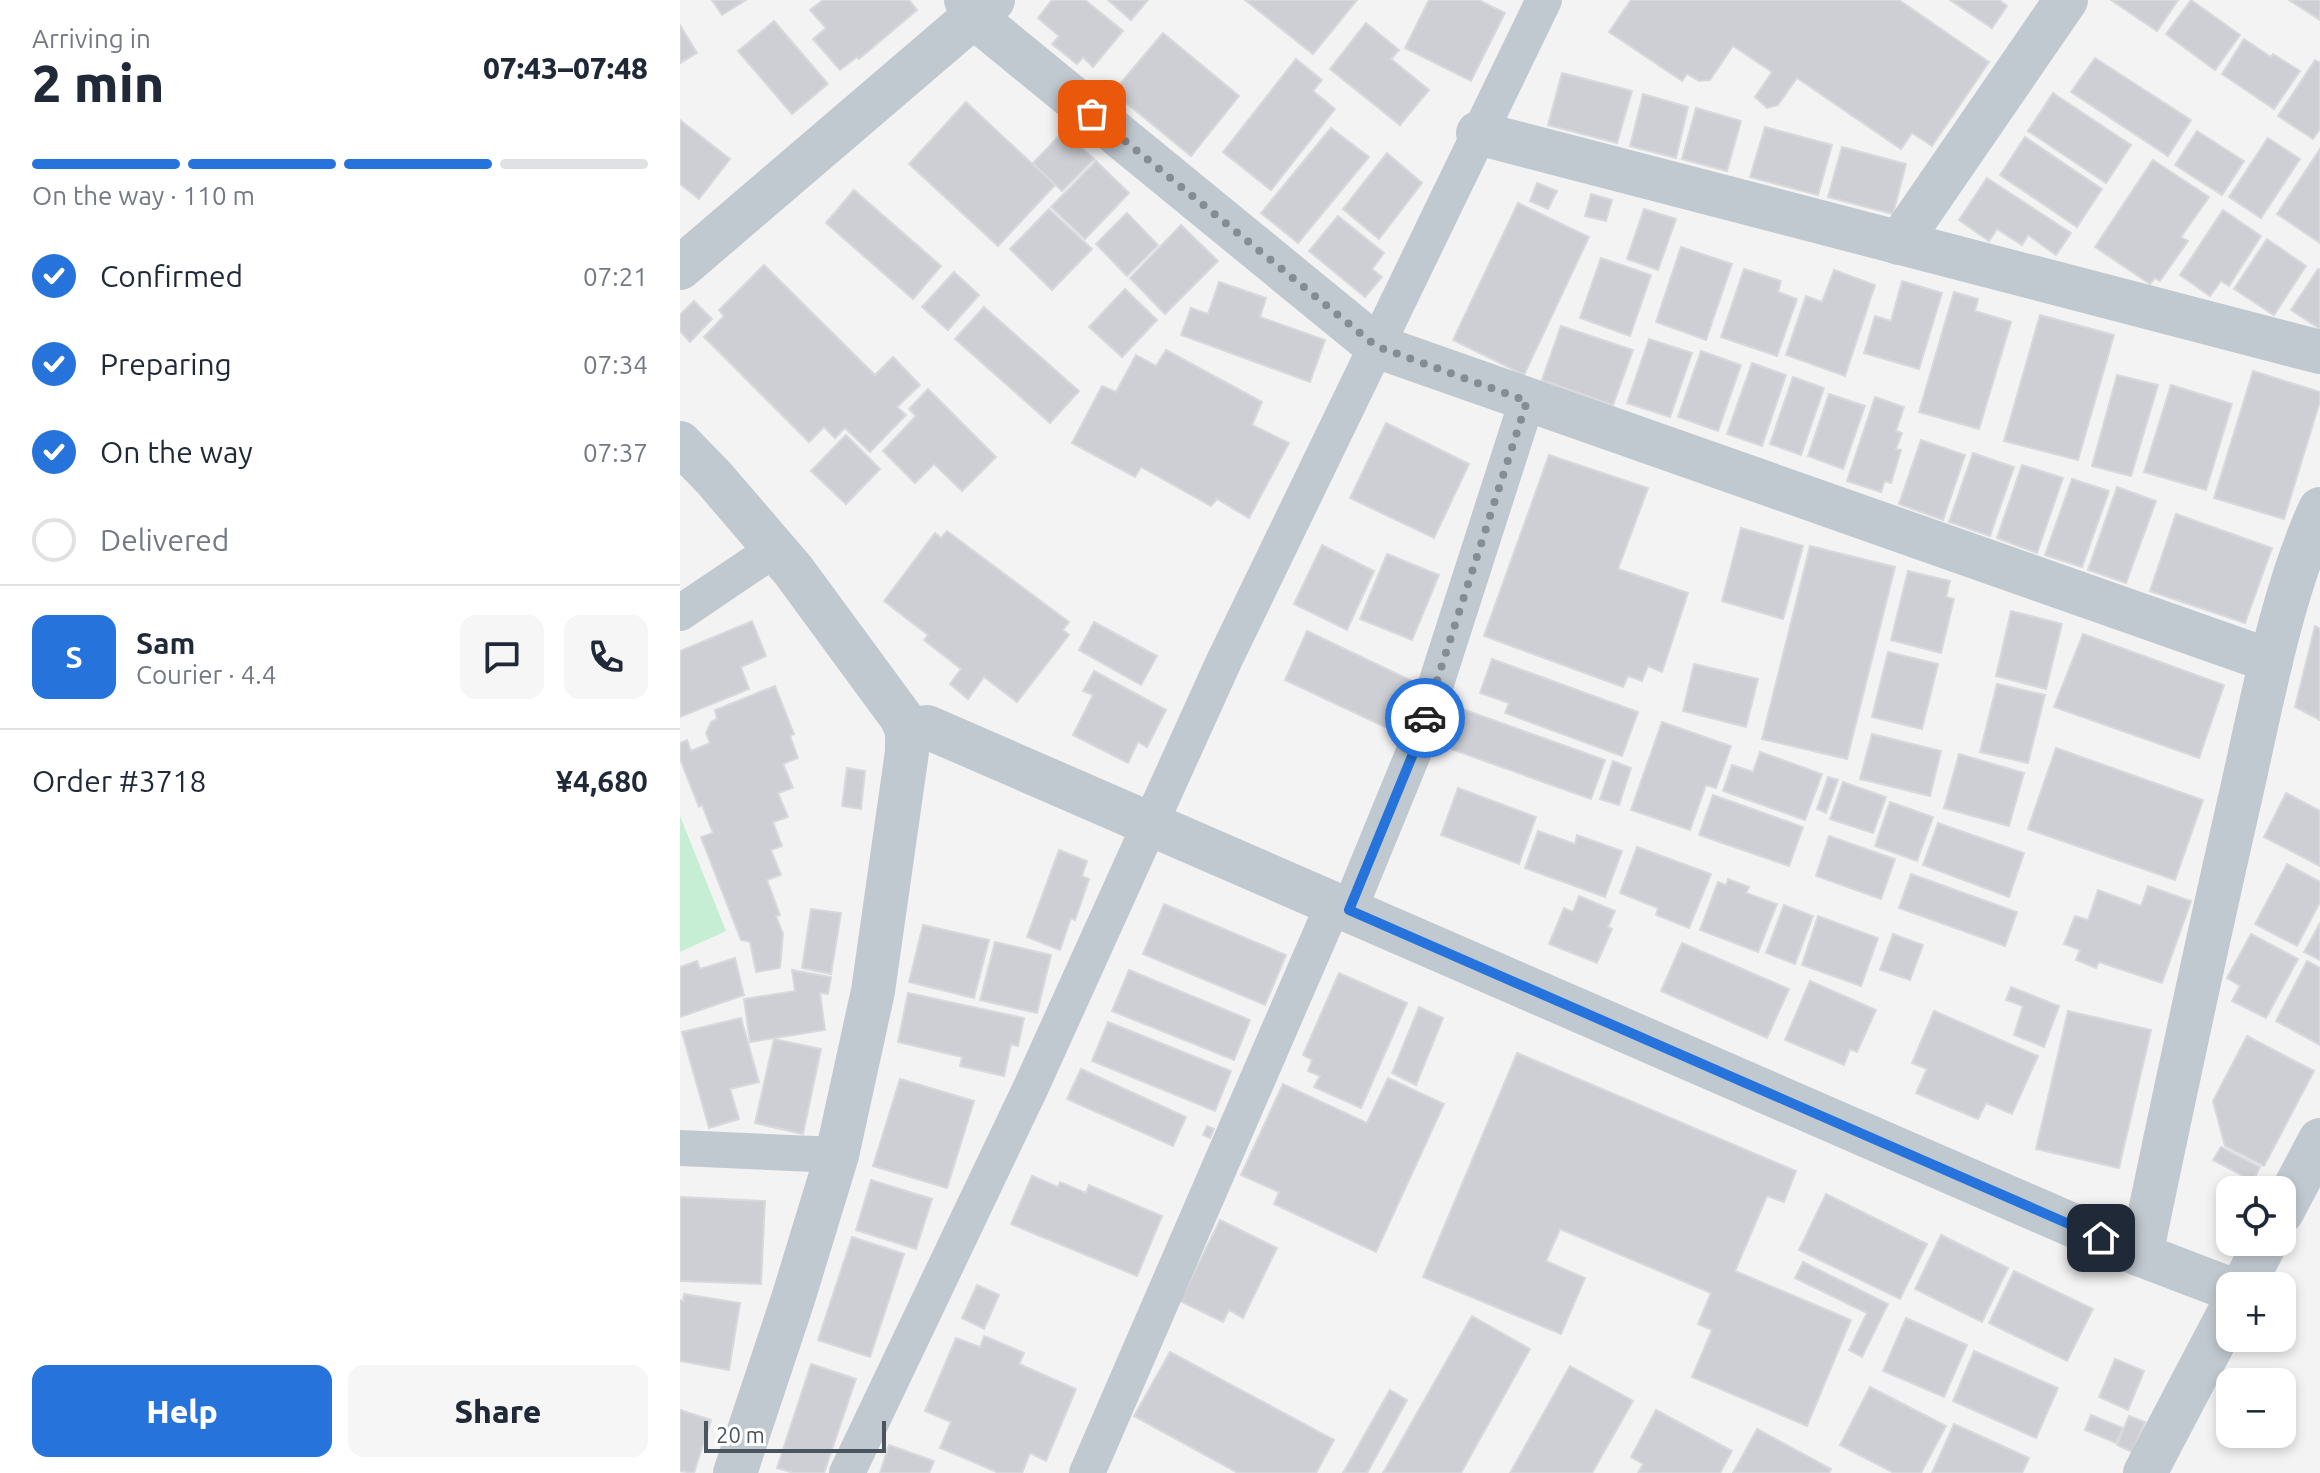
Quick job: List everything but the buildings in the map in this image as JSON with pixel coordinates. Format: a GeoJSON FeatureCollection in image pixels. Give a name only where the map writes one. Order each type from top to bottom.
{"type":"FeatureCollection","features":[{"type":"Feature","properties":{"kind":"street"},"geometry":{"type":"LineString","coordinates":[[1899,243],[2066,0]]}},
{"type":"Feature","properties":{"kind":"street"},"geometry":{"type":"LineString","coordinates":[[680,268],[978,6],[1376,346],[2271,661]]}},
{"type":"Feature","properties":{"kind":"street"},"geometry":{"type":"LineString","coordinates":[[1478,133],[2320,352]]}},
{"type":"Feature","properties":{"kind":"street"},"geometry":{"type":"LineString","coordinates":[[680,443],[775,549],[901,717],[907,730],[907,752],[873,991],[837,1155],[735,1473]]}},
{"type":"Feature","properties":{"kind":"street"},"geometry":{"type":"LineString","coordinates":[[2141,1255],[2189,1019],[2271,661],[2308,535],[2320,509]]}},
{"type":"Feature","properties":{"kind":"street"},"geometry":{"type":"LineString","coordinates":[[907,730],[927,727],[2141,1255],[2216,1284]]}},
{"type":"Feature","properties":{"kind":"street"},"geometry":{"type":"LineString","coordinates":[[2296,1185],[2320,1140]]}},
{"type":"Feature","properties":{"kind":"street"},"geometry":{"type":"LineString","coordinates":[[2145,1473],[2216,1338]]}},
{"type":"Feature","properties":{"kind":"lane"},"geometry":{"type":"LineString","coordinates":[[847,1473],[1031,1087],[1148,825],[1544,0]]}},
{"type":"Feature","properties":{"kind":"lane"},"geometry":{"type":"LineString","coordinates":[[1093,1471],[1341,906],[1415,749],[1527,401]]}},
{"type":"Feature","properties":{"kind":"lane"},"geometry":{"type":"LineString","coordinates":[[680,613],[775,549]]}},
{"type":"Feature","properties":{"kind":"lane"},"geometry":{"type":"LineString","coordinates":[[680,1148],[837,1155]]}},
{"type":"Feature","properties":{"kind":"green space"},"geometry":{"type":"Polygon","coordinates":[[[680,816],[726,931],[680,952],[680,816]]]}},
{"type":"Feature","properties":{"kind":"way so far"},"geometry":{"type":"LineString","coordinates":[[1092,114],[1376,346],[1527,401],[1425,718]]}},
{"type":"Feature","properties":{"kind":"route"},"geometry":{"type":"LineString","coordinates":[[1425,718],[1349,910],[2101,1238]]}}]}
